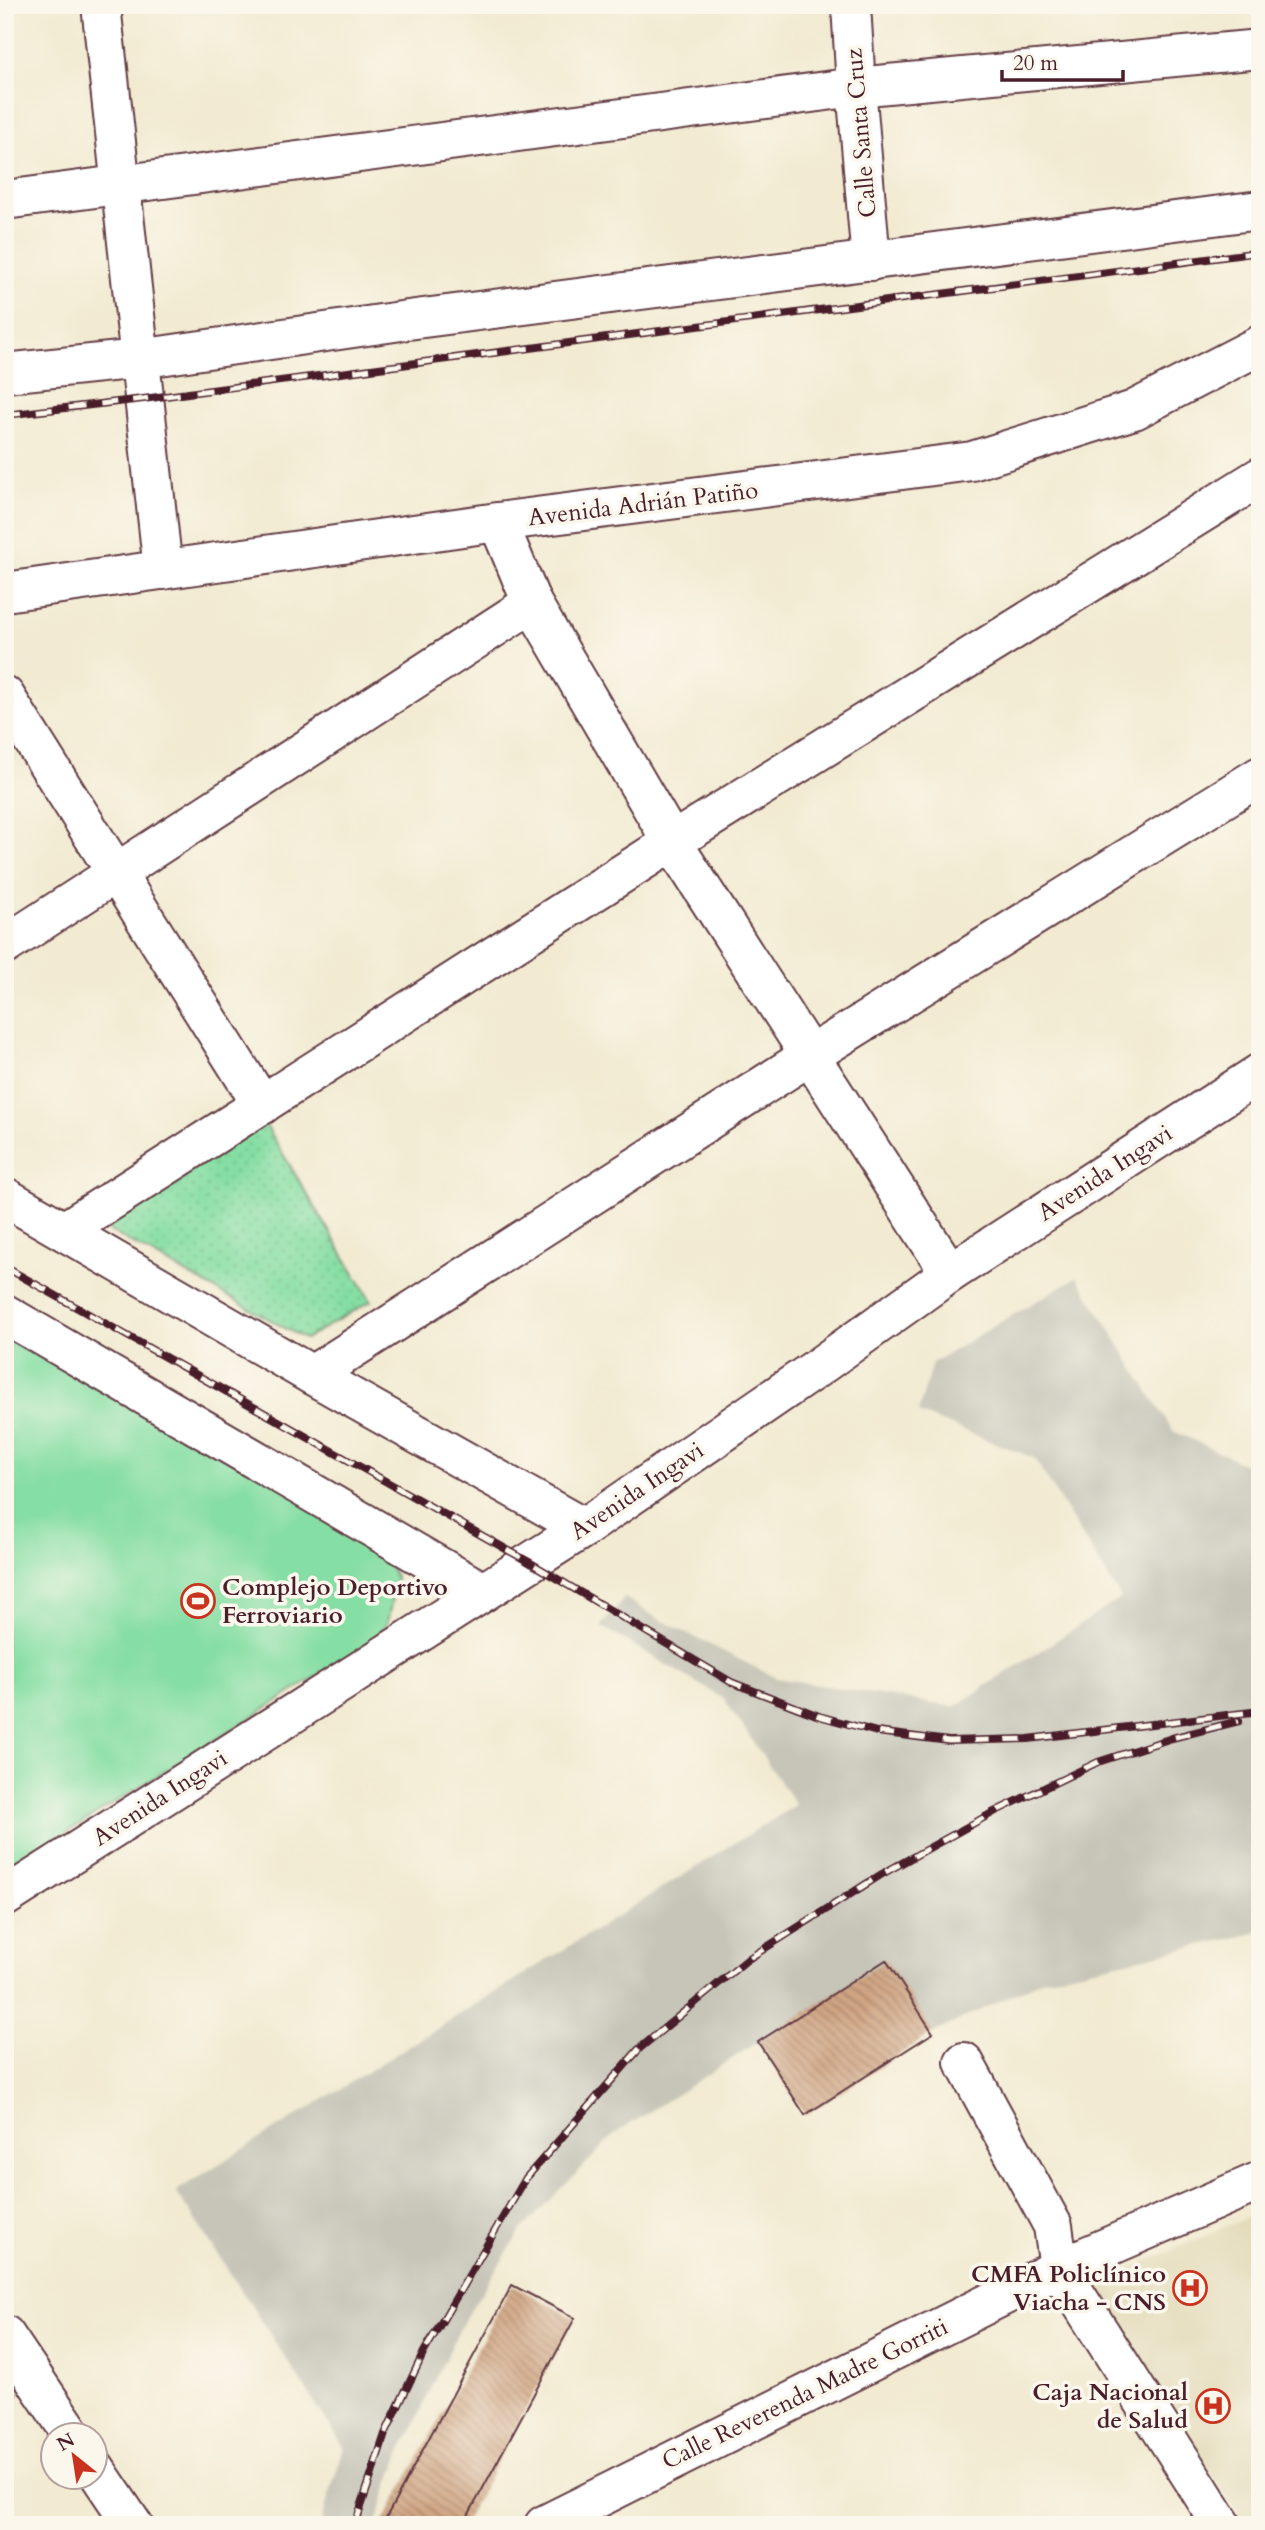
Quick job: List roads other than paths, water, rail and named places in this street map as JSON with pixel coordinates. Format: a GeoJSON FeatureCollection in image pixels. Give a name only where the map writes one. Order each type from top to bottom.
{"type":"FeatureCollection","features":[{"type":"Feature","properties":{"kind":"street"},"geometry":{"type":"LineString","coordinates":[[101,5],[163,570]]}},
{"type":"Feature","properties":{"kind":"street","name":"Calle Santa Cruz"},"geometry":{"type":"LineString","coordinates":[[851,5],[871,261]]}},
{"type":"Feature","properties":{"kind":"street"},"geometry":{"type":"LineString","coordinates":[[5,200],[856,87],[1260,49]]}},
{"type":"Feature","properties":{"kind":"street"},"geometry":{"type":"LineString","coordinates":[[5,373],[139,359],[408,320],[1260,210]]}},
{"type":"Feature","properties":{"kind":"street","name":"Avenida Adrián Patiño"},"geometry":{"type":"LineString","coordinates":[[5,592],[498,522],[972,461],[1134,411],[1260,345]]}},
{"type":"Feature","properties":{"kind":"street"},"geometry":{"type":"LineString","coordinates":[[64,1231],[672,842],[1260,477]]}},
{"type":"Feature","properties":{"kind":"street"},"geometry":{"type":"LineString","coordinates":[[498,522],[532,603],[672,842],[950,1273]]}},
{"type":"Feature","properties":{"kind":"street"},"geometry":{"type":"LineString","coordinates":[[5,946],[532,603]]}},
{"type":"Feature","properties":{"kind":"street"},"geometry":{"type":"LineString","coordinates":[[5,696],[262,1105]]}},
{"type":"Feature","properties":{"kind":"street"},"geometry":{"type":"LineString","coordinates":[[312,1375],[809,1056],[1260,776]]}},
{"type":"Feature","properties":{"kind":"street","name":"Avenida Ingavi"},"geometry":{"type":"LineString","coordinates":[[5,1897],[584,1528],[806,1376],[950,1273],[1260,1073]]}},
{"type":"Feature","properties":{"kind":"street"},"geometry":{"type":"LineString","coordinates":[[5,1197],[312,1375],[584,1528]]}},
{"type":"Feature","properties":{"kind":"street"},"geometry":{"type":"LineString","coordinates":[[5,1314],[483,1592]]}},
{"type":"Feature","properties":{"kind":"street"},"geometry":{"type":"LineString","coordinates":[[964,2062],[1053,2226],[1059,2268],[1222,2525]]}},
{"type":"Feature","properties":{"kind":"street","name":"Calle Reverenda Madre Gorriti"},"geometry":{"type":"LineString","coordinates":[[544,2525],[1059,2268],[1260,2181]]}},
{"type":"Feature","properties":{"kind":"street"},"geometry":{"type":"LineString","coordinates":[[5,2335],[64,2422]]}},
{"type":"Feature","properties":{"kind":"street"},"geometry":{"type":"LineString","coordinates":[[108,2488],[133,2525]]}},
{"type":"Feature","properties":{"kind":"railway"},"geometry":{"type":"LineString","coordinates":[[5,415],[1260,252]]}},
{"type":"Feature","properties":{"kind":"railway"},"geometry":{"type":"LineString","coordinates":[[5,1267],[529,1562],[731,1682],[819,1716],[877,1732],[949,1741],[1028,1739],[1260,1711]]}},
{"type":"Feature","properties":{"kind":"railway"},"geometry":{"type":"LineString","coordinates":[[355,2525],[385,2434],[424,2352],[526,2178],[639,2049],[748,1959],[882,1874],[994,1812],[1098,1762],[1172,1738],[1239,1721]]}},
{"type":"Feature","properties":{"kind":"place","name":"Complejo Deportivo Ferroviario"},"geometry":{"type":"Point","coordinates":[198,1601]}},
{"type":"Feature","properties":{"kind":"place","name":"CMFA Policlínico Viacha - CNS"},"geometry":{"type":"Point","coordinates":[1190,2288]}},
{"type":"Feature","properties":{"kind":"place","name":"Caja Nacional de Salud"},"geometry":{"type":"Point","coordinates":[1213,2406]}}]}
